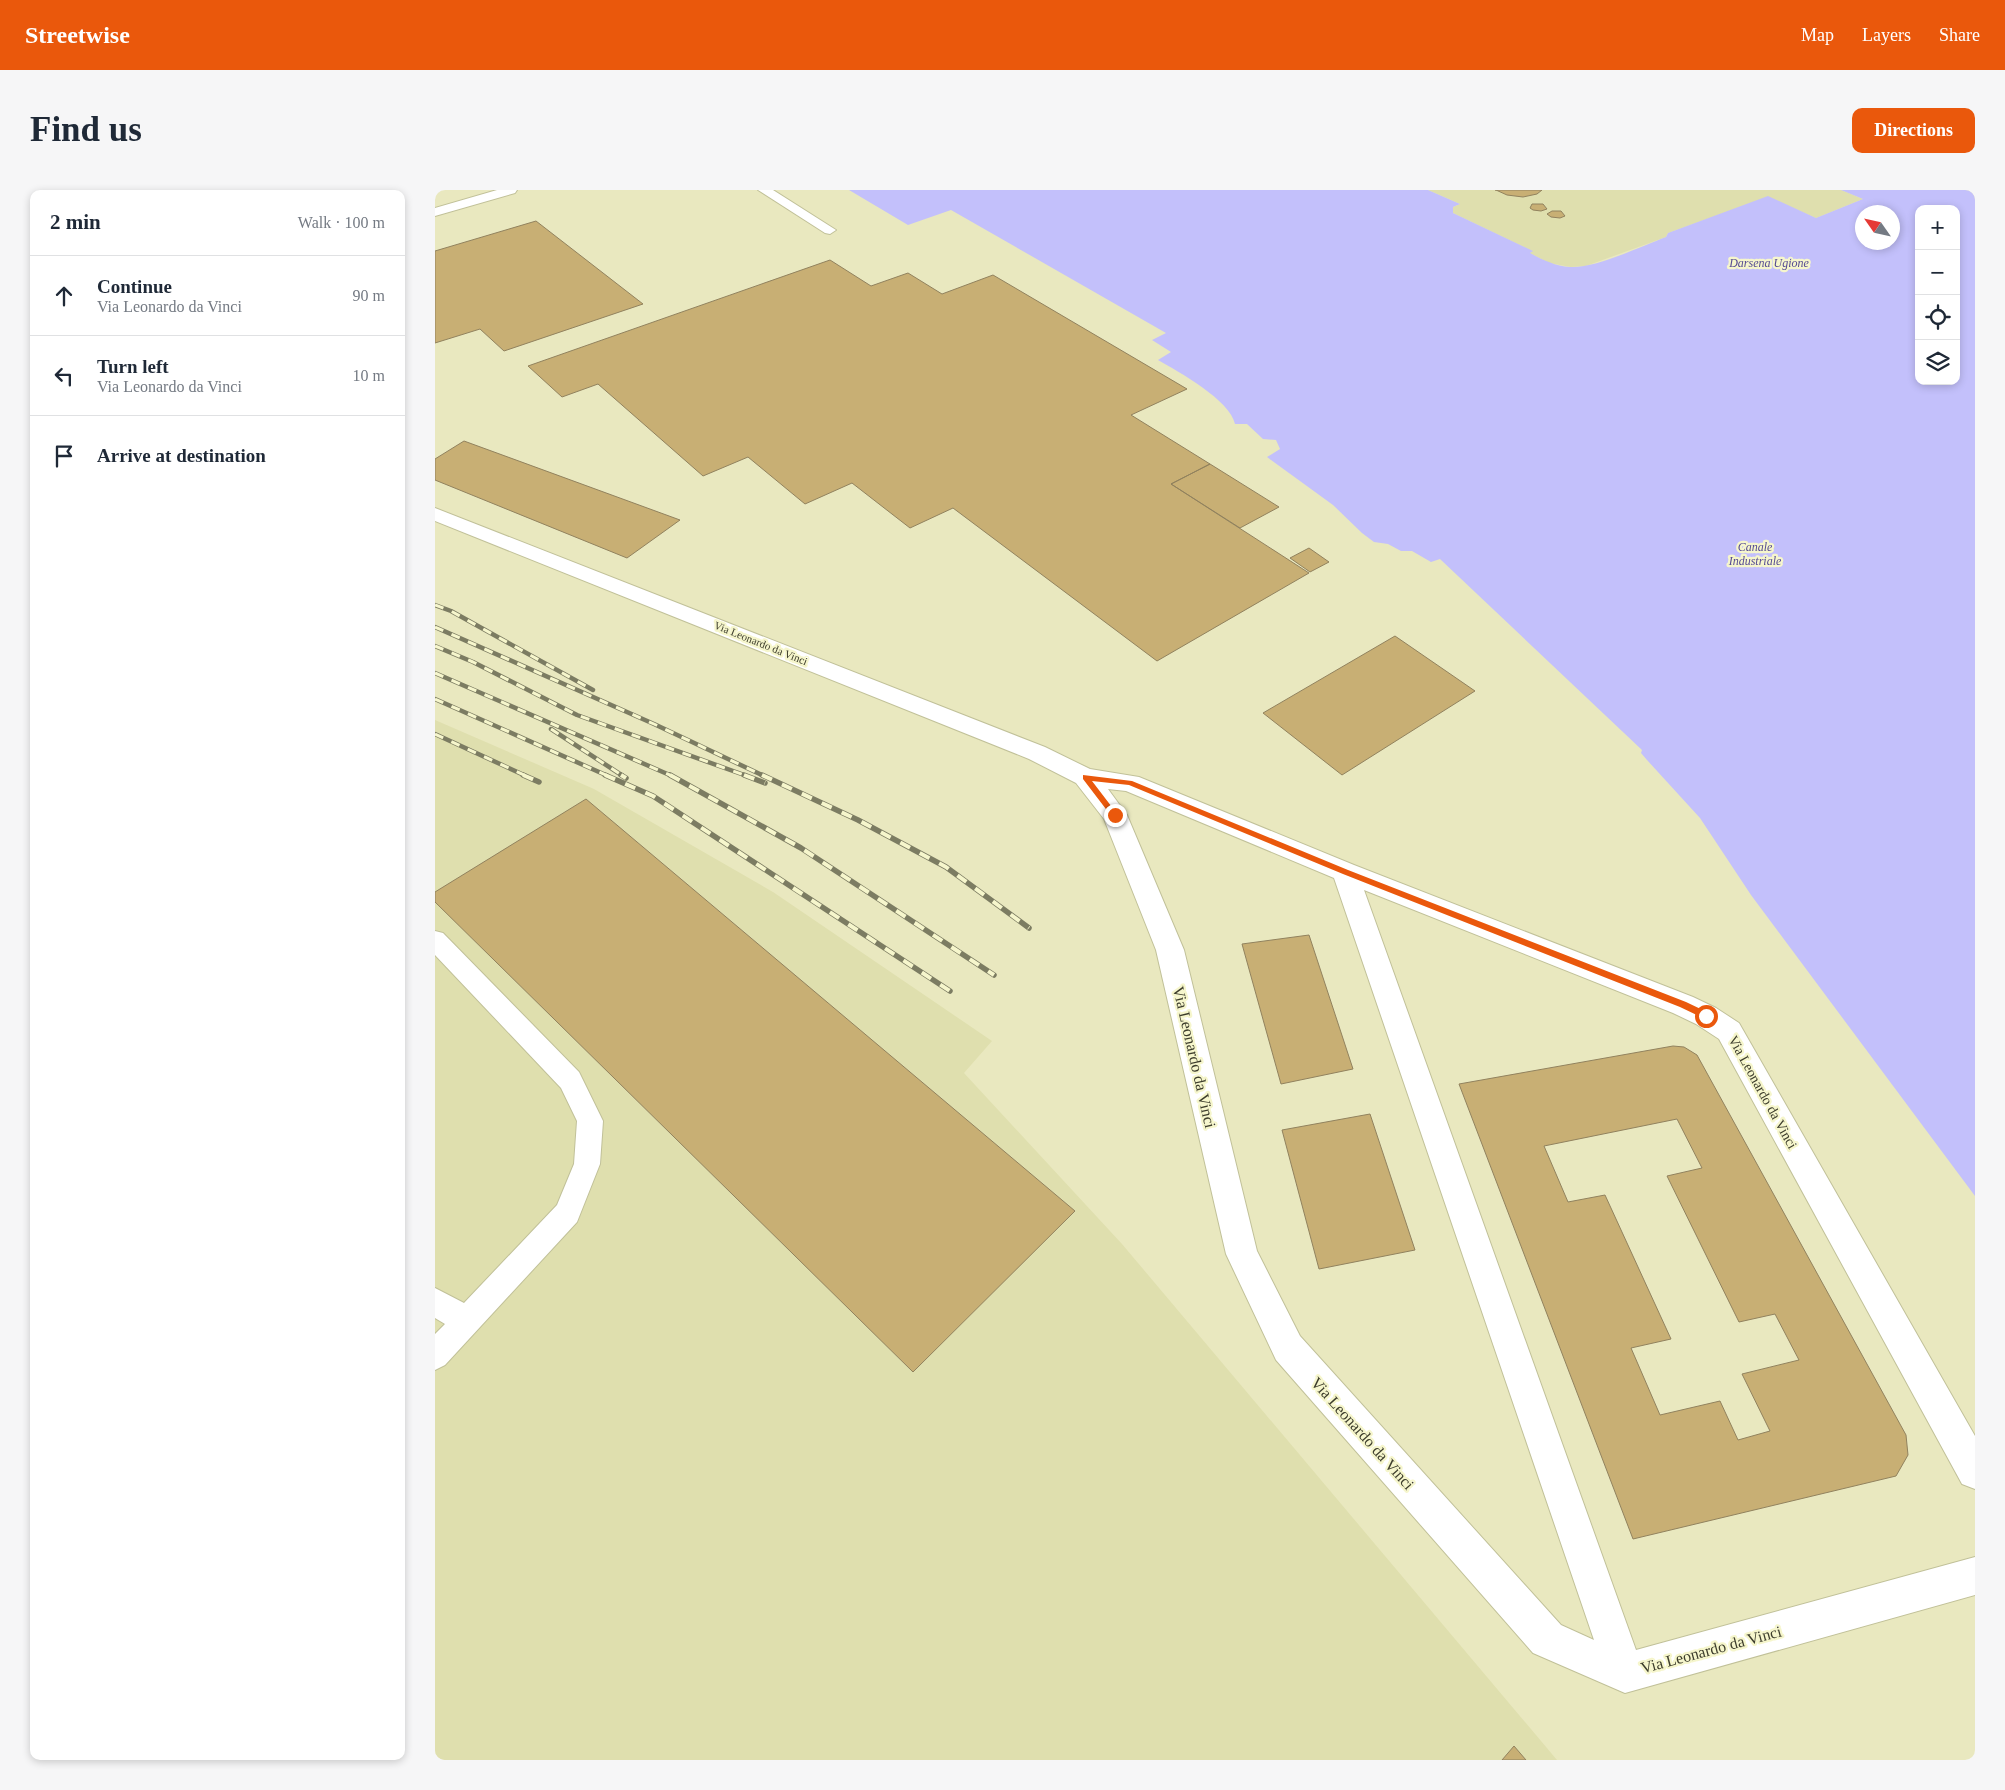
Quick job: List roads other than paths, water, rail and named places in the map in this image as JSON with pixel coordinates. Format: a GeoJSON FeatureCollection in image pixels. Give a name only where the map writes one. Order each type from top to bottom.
{"type":"FeatureCollection","features":[{"type":"Feature","properties":{"kind":"street","name":"Via Leonardo da Vinci"},"geometry":{"type":"LineString","coordinates":[[435,514],[1037,753],[1085,777],[1130,783],[1345,872],[1683,1005],[1706,1016],[1729,1031],[1975,1472]]}},
{"type":"Feature","properties":{"kind":"street","name":"Via Leonardo da Vinci"},"geometry":{"type":"LineString","coordinates":[[1085,777],[1115,815],[1169,950],[1242,1254],[1288,1348],[1547,1638],[1625,1673],[1975,1576]]}},
{"type":"Feature","properties":{"kind":"street"},"geometry":{"type":"LineString","coordinates":[[1345,872],[1625,1673]]}},
{"type":"Feature","properties":{"kind":"lane"},"geometry":{"type":"LineString","coordinates":[[435,212],[511,190]]}},
{"type":"Feature","properties":{"kind":"lane"},"geometry":{"type":"LineString","coordinates":[[765,190],[830,230]]}},
{"type":"Feature","properties":{"kind":"lane"},"geometry":{"type":"LineString","coordinates":[[435,940],[570,1080],[590,1121],[587,1164],[567,1213],[435,1355]]}},
{"type":"Feature","properties":{"kind":"lane"},"geometry":{"type":"LineString","coordinates":[[435,1302],[467,1321]]}},
{"type":"Feature","properties":{"kind":"water","name":"Canale Industriale"},"geometry":{"type":"Polygon","coordinates":[[[849,190],[1428,190],[1460,204],[1453,207],[1453,213],[1533,251],[1530,253],[1559,265],[1580,267],[1605,261],[1666,237],[1668,233],[1768,196],[1816,218],[1863,199],[1841,190],[1975,190],[1975,1196],[1751,895],[1700,818],[1641,753],[1642,750],[1440,559],[1431,562],[1412,551],[1401,551],[1388,544],[1374,542],[1333,505],[1267,457],[1280,449],[1276,440],[1263,439],[1247,424],[1235,424],[1231,415],[1214,396],[1158,360],[1171,352],[1152,340],[1166,333],[951,210],[908,225],[849,190]]]}},
{"type":"Feature","properties":{"kind":"railway"},"geometry":{"type":"LineString","coordinates":[[435,605],[451,611],[593,690]]}},
{"type":"Feature","properties":{"kind":"railway"},"geometry":{"type":"LineString","coordinates":[[435,627],[654,724],[764,776]]}},
{"type":"Feature","properties":{"kind":"railway"},"geometry":{"type":"LineString","coordinates":[[435,646],[473,662],[577,715],[747,776]]}},
{"type":"Feature","properties":{"kind":"railway"},"geometry":{"type":"LineString","coordinates":[[435,673],[671,776]]}},
{"type":"Feature","properties":{"kind":"railway"},"geometry":{"type":"LineString","coordinates":[[435,699],[608,776]]}},
{"type":"Feature","properties":{"kind":"railway"},"geometry":{"type":"LineString","coordinates":[[551,729],[623,776]]}},
{"type":"Feature","properties":{"kind":"railway"},"geometry":{"type":"LineString","coordinates":[[435,734],[526,776]]}},
{"type":"Feature","properties":{"kind":"railway"},"geometry":{"type":"LineString","coordinates":[[523,775],[539,782]]}},
{"type":"Feature","properties":{"kind":"railway"},"geometry":{"type":"LineString","coordinates":[[605,775],[653,796],[950,991]]}},
{"type":"Feature","properties":{"kind":"railway"},"geometry":{"type":"LineString","coordinates":[[621,775],[626,778]]}},
{"type":"Feature","properties":{"kind":"railway"},"geometry":{"type":"LineString","coordinates":[[744,775],[765,783]]}},
{"type":"Feature","properties":{"kind":"railway"},"geometry":{"type":"LineString","coordinates":[[762,775],[858,820],[946,867],[1029,928]]}},
{"type":"Feature","properties":{"kind":"railway"},"geometry":{"type":"LineString","coordinates":[[671,776],[801,848],[994,975]]}},
{"type":"Feature","properties":{"kind":"water label","name":"Darsena Ugione"},"geometry":{"type":"Point","coordinates":[1769,263]}}]}
